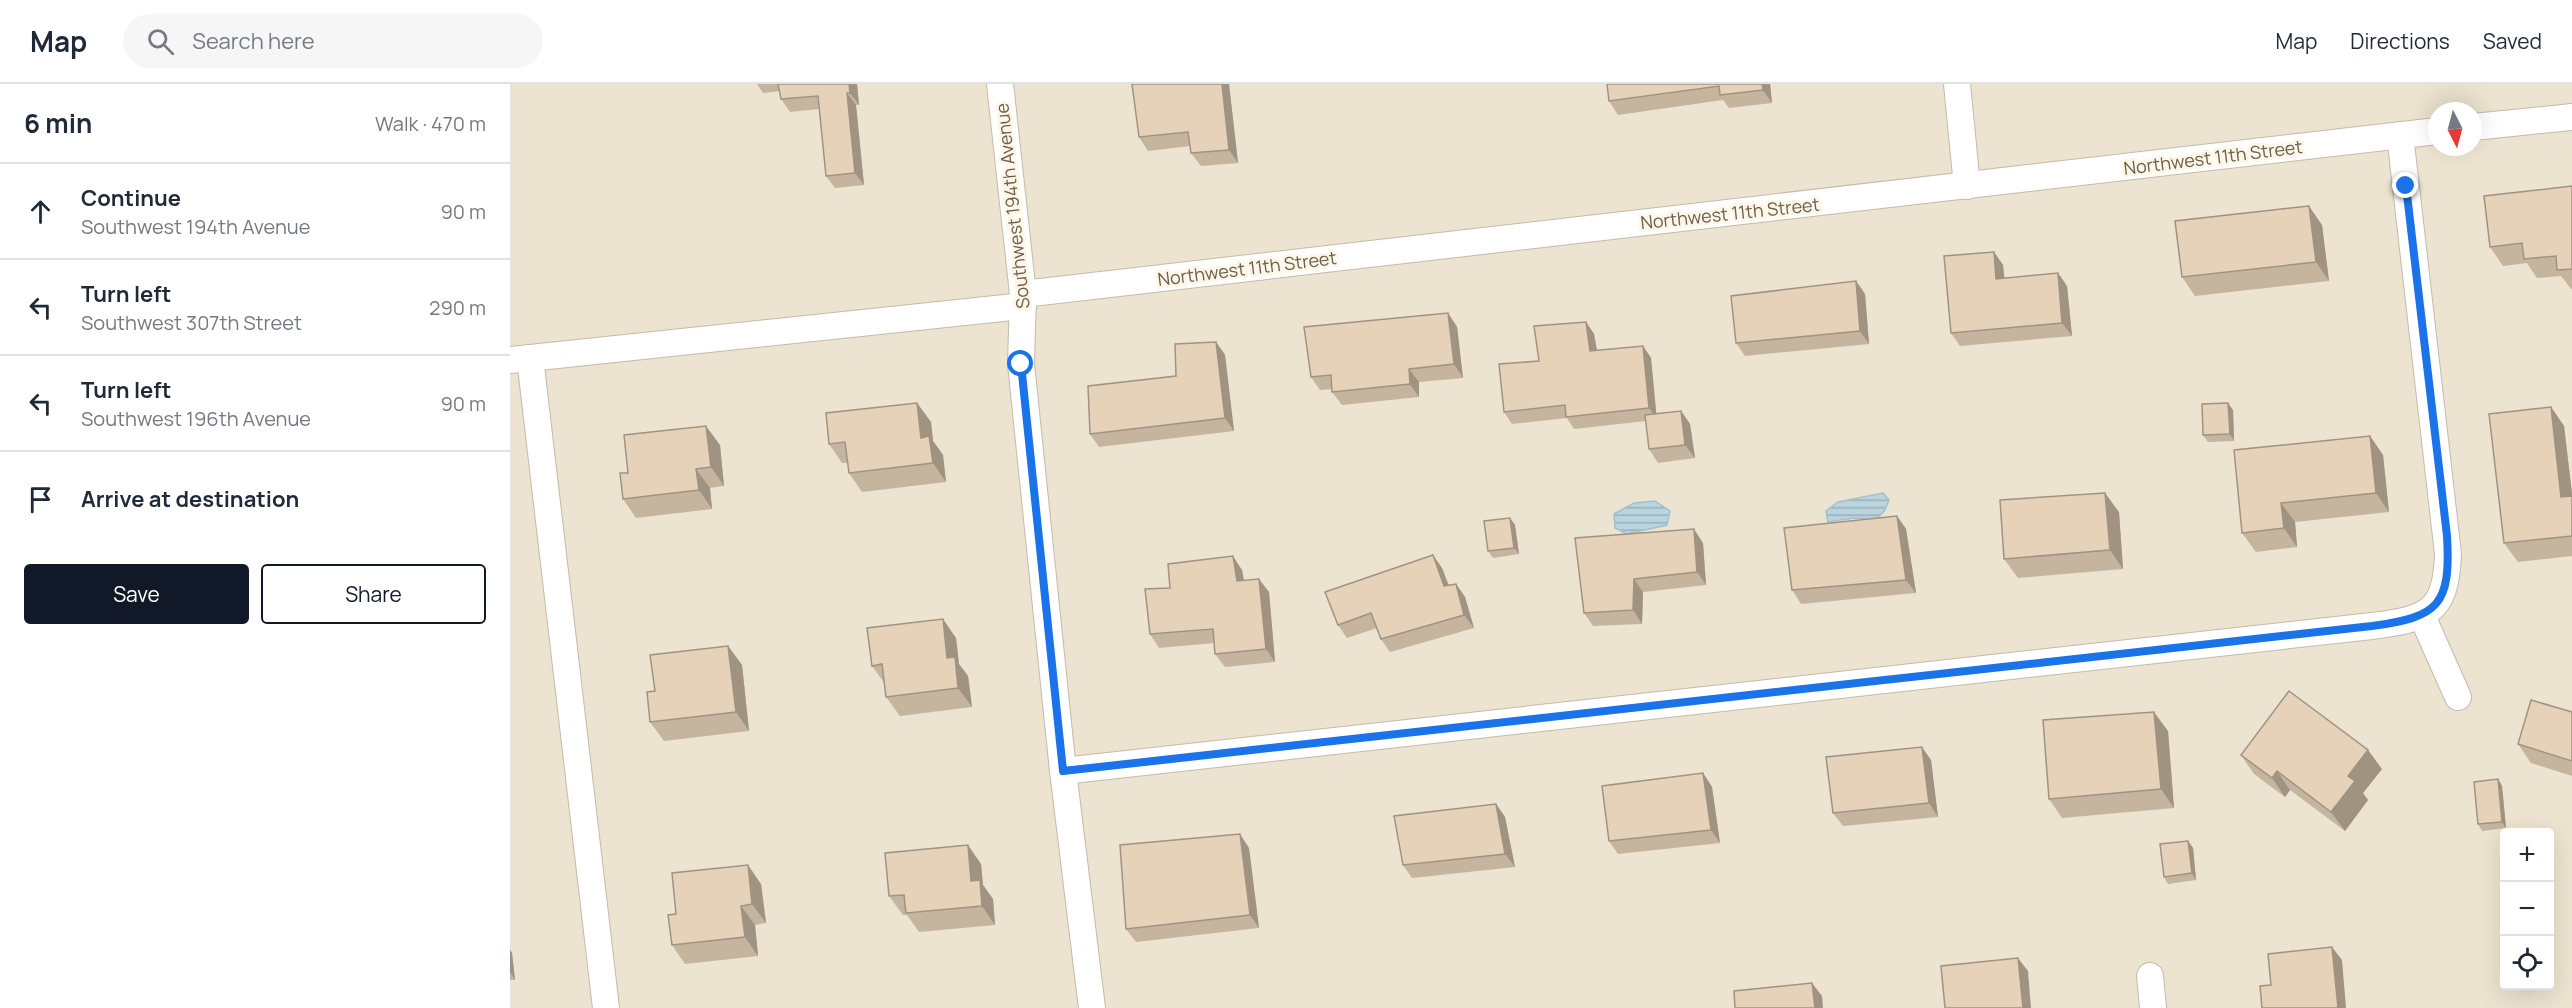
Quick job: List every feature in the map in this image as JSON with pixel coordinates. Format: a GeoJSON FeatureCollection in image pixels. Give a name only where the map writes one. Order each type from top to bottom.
{"type":"FeatureCollection","features":[{"type":"Feature","properties":{"kind":"street","name":"Southwest 194th Avenue"},"geometry":{"type":"LineString","coordinates":[[1000,84],[1023,300],[1021,364],[1063,771],[1092,1008]]}},
{"type":"Feature","properties":{"kind":"street"},"geometry":{"type":"LineString","coordinates":[[1956,84],[1967,186]]}},
{"type":"Feature","properties":{"kind":"street"},"geometry":{"type":"LineString","coordinates":[[2482,127],[2572,117]]}},
{"type":"Feature","properties":{"kind":"street","name":"Northwest 11th Street"},"geometry":{"type":"LineString","coordinates":[[520,359],[2428,132]]}},
{"type":"Feature","properties":{"kind":"street"},"geometry":{"type":"LineString","coordinates":[[1063,771],[2372,626],[2407,621],[2422,616],[2431,610],[2442,592],[2448,554],[2400,135]]}},
{"type":"Feature","properties":{"kind":"street"},"geometry":{"type":"LineString","coordinates":[[520,359],[606,1008]]}},
{"type":"Feature","properties":{"kind":"street"},"geometry":{"type":"LineString","coordinates":[[2422,616],[2458,697]]}},
{"type":"Feature","properties":{"kind":"street"},"geometry":{"type":"LineString","coordinates":[[2150,976],[2153,1008]]}},
{"type":"Feature","properties":{"kind":"shaded area"},"geometry":{"type":"Polygon","coordinates":[[[510,84],[2572,84],[2572,1008],[510,1008],[510,84]]]}},
{"type":"Feature","properties":{"kind":"water"},"geometry":{"type":"Polygon","coordinates":[[[1883,493],[1889,500],[1885,510],[1877,519],[1854,518],[1828,522],[1826,511],[1838,502],[1883,493]]]}},
{"type":"Feature","properties":{"kind":"water"},"geometry":{"type":"Polygon","coordinates":[[[1655,501],[1670,511],[1667,525],[1627,534],[1615,528],[1614,514],[1634,503],[1655,501]]]}},
{"type":"Feature","properties":{"kind":"building"},"geometry":{"type":"Polygon","coordinates":[[[778,84],[849,84],[850,93],[847,93],[855,173],[826,176],[818,96],[781,99],[778,84]]]}},
{"type":"Feature","properties":{"kind":"building"},"geometry":{"type":"Polygon","coordinates":[[[1132,84],[1222,84],[1229,150],[1191,153],[1188,132],[1139,137],[1132,84]]]}},
{"type":"Feature","properties":{"kind":"building"},"geometry":{"type":"Polygon","coordinates":[[[1607,84],[1762,84],[1763,90],[1720,95],[1719,86],[1609,101],[1607,84]]]}},
{"type":"Feature","properties":{"kind":"building"},"geometry":{"type":"Polygon","coordinates":[[[2572,186],[2572,269],[2557,270],[2556,256],[2524,259],[2522,243],[2490,247],[2484,196],[2572,186]]]}},
{"type":"Feature","properties":{"kind":"building"},"geometry":{"type":"Polygon","coordinates":[[[2309,206],[2316,262],[2182,277],[2175,221],[2309,206]]]}},
{"type":"Feature","properties":{"kind":"building"},"geometry":{"type":"Polygon","coordinates":[[[1994,252],[1996,279],[2058,273],[2062,323],[1951,333],[1944,256],[1994,252]]]}},
{"type":"Feature","properties":{"kind":"building"},"geometry":{"type":"Polygon","coordinates":[[[1856,281],[1860,331],[1736,343],[1731,296],[1856,281]]]}},
{"type":"Feature","properties":{"kind":"building"},"geometry":{"type":"Polygon","coordinates":[[[1448,313],[1454,364],[1409,369],[1410,384],[1332,392],[1331,375],[1311,377],[1304,327],[1448,313]]]}},
{"type":"Feature","properties":{"kind":"building"},"geometry":{"type":"Polygon","coordinates":[[[1586,322],[1590,351],[1643,346],[1649,408],[1566,417],[1565,405],[1504,412],[1499,364],[1539,361],[1534,326],[1586,322]]]}},
{"type":"Feature","properties":{"kind":"building"},"geometry":{"type":"Polygon","coordinates":[[[1216,342],[1225,418],[1090,434],[1088,386],[1176,376],[1175,344],[1216,342]]]}},
{"type":"Feature","properties":{"kind":"building"},"geometry":{"type":"Polygon","coordinates":[[[917,403],[921,438],[929,436],[933,463],[849,473],[845,442],[829,444],[826,413],[917,403]]]}},
{"type":"Feature","properties":{"kind":"building"},"geometry":{"type":"Polygon","coordinates":[[[2228,403],[2230,434],[2203,435],[2202,404],[2228,403]]]}},
{"type":"Feature","properties":{"kind":"building"},"geometry":{"type":"Polygon","coordinates":[[[2551,407],[2561,497],[2572,496],[2572,536],[2504,543],[2489,414],[2551,407]]]}},
{"type":"Feature","properties":{"kind":"building"},"geometry":{"type":"Polygon","coordinates":[[[1681,411],[1685,445],[1649,449],[1645,415],[1681,411]]]}},
{"type":"Feature","properties":{"kind":"building"},"geometry":{"type":"Polygon","coordinates":[[[706,426],[711,467],[696,469],[699,490],[623,499],[620,473],[628,473],[624,435],[706,426]]]}},
{"type":"Feature","properties":{"kind":"building"},"geometry":{"type":"Polygon","coordinates":[[[2370,436],[2376,493],[2281,503],[2284,528],[2242,533],[2234,450],[2370,436]]]}},
{"type":"Feature","properties":{"kind":"building"},"geometry":{"type":"Polygon","coordinates":[[[2105,493],[2110,550],[2004,559],[2000,500],[2105,493]]]}},
{"type":"Feature","properties":{"kind":"building"},"geometry":{"type":"Polygon","coordinates":[[[1897,516],[1906,580],[1792,590],[1784,528],[1897,516]]]}},
{"type":"Feature","properties":{"kind":"building"},"geometry":{"type":"Polygon","coordinates":[[[1510,518],[1514,548],[1488,551],[1484,521],[1510,518]]]}},
{"type":"Feature","properties":{"kind":"building"},"geometry":{"type":"Polygon","coordinates":[[[1694,529],[1697,572],[1634,579],[1633,610],[1584,613],[1575,538],[1694,529]]]}},
{"type":"Feature","properties":{"kind":"building"},"geometry":{"type":"Polygon","coordinates":[[[1433,555],[1444,586],[1456,584],[1464,615],[1381,639],[1371,613],[1338,625],[1325,592],[1433,555]]]}},
{"type":"Feature","properties":{"kind":"building"},"geometry":{"type":"Polygon","coordinates":[[[1233,556],[1237,581],[1259,579],[1266,649],[1215,654],[1213,629],[1150,634],[1145,589],[1170,588],[1168,564],[1233,556]]]}},
{"type":"Feature","properties":{"kind":"building"},"geometry":{"type":"Polygon","coordinates":[[[943,619],[947,658],[955,657],[958,688],[886,697],[882,664],[872,666],[867,628],[943,619]]]}},
{"type":"Feature","properties":{"kind":"building"},"geometry":{"type":"Polygon","coordinates":[[[728,646],[736,712],[650,722],[647,692],[655,691],[650,655],[728,646]]]}},
{"type":"Feature","properties":{"kind":"building"},"geometry":{"type":"Polygon","coordinates":[[[2289,691],[2368,750],[2348,776],[2355,781],[2331,812],[2277,771],[2272,778],[2241,755],[2289,691]]]}},
{"type":"Feature","properties":{"kind":"building"},"geometry":{"type":"Polygon","coordinates":[[[2531,700],[2572,712],[2572,761],[2518,744],[2531,700]]]}},
{"type":"Feature","properties":{"kind":"building"},"geometry":{"type":"Polygon","coordinates":[[[2154,712],[2161,789],[2049,799],[2043,720],[2154,712]]]}},
{"type":"Feature","properties":{"kind":"building"},"geometry":{"type":"Polygon","coordinates":[[[1922,747],[1929,803],[1833,813],[1826,757],[1922,747]]]}},
{"type":"Feature","properties":{"kind":"building"},"geometry":{"type":"Polygon","coordinates":[[[1703,773],[1711,830],[1609,841],[1602,786],[1703,773]]]}},
{"type":"Feature","properties":{"kind":"building"},"geometry":{"type":"Polygon","coordinates":[[[2498,779],[2502,822],[2478,824],[2474,782],[2498,779]]]}},
{"type":"Feature","properties":{"kind":"building"},"geometry":{"type":"Polygon","coordinates":[[[1496,804],[1505,854],[1403,865],[1394,816],[1496,804]]]}},
{"type":"Feature","properties":{"kind":"building"},"geometry":{"type":"Polygon","coordinates":[[[1240,834],[1250,915],[1126,929],[1120,845],[1240,834]]]}},
{"type":"Feature","properties":{"kind":"building"},"geometry":{"type":"Polygon","coordinates":[[[2188,841],[2192,873],[2164,877],[2160,844],[2188,841]]]}},
{"type":"Feature","properties":{"kind":"building"},"geometry":{"type":"Polygon","coordinates":[[[968,845],[971,881],[980,880],[982,906],[906,913],[904,895],[889,896],[885,853],[968,845]]]}},
{"type":"Feature","properties":{"kind":"building"},"geometry":{"type":"Polygon","coordinates":[[[748,865],[752,904],[741,906],[745,937],[672,945],[668,915],[676,914],[672,873],[748,865]]]}},
{"type":"Feature","properties":{"kind":"building"},"geometry":{"type":"Polygon","coordinates":[[[2332,947],[2338,1008],[2262,1008],[2260,986],[2271,985],[2268,954],[2332,947]]]}},
{"type":"Feature","properties":{"kind":"building"},"geometry":{"type":"Polygon","coordinates":[[[2018,958],[2023,1008],[1945,1008],[1941,966],[2018,958]]]}},
{"type":"Feature","properties":{"kind":"building"},"geometry":{"type":"Polygon","coordinates":[[[1812,983],[1815,1008],[1735,1008],[1734,991],[1812,983]]]}},
{"type":"Feature","properties":{"kind":"route"},"geometry":{"type":"LineString","coordinates":[[1021,364],[1063,771],[2372,626],[2407,621],[2431,610],[2442,592],[2448,564],[2447,536],[2406,186]]}}]}
